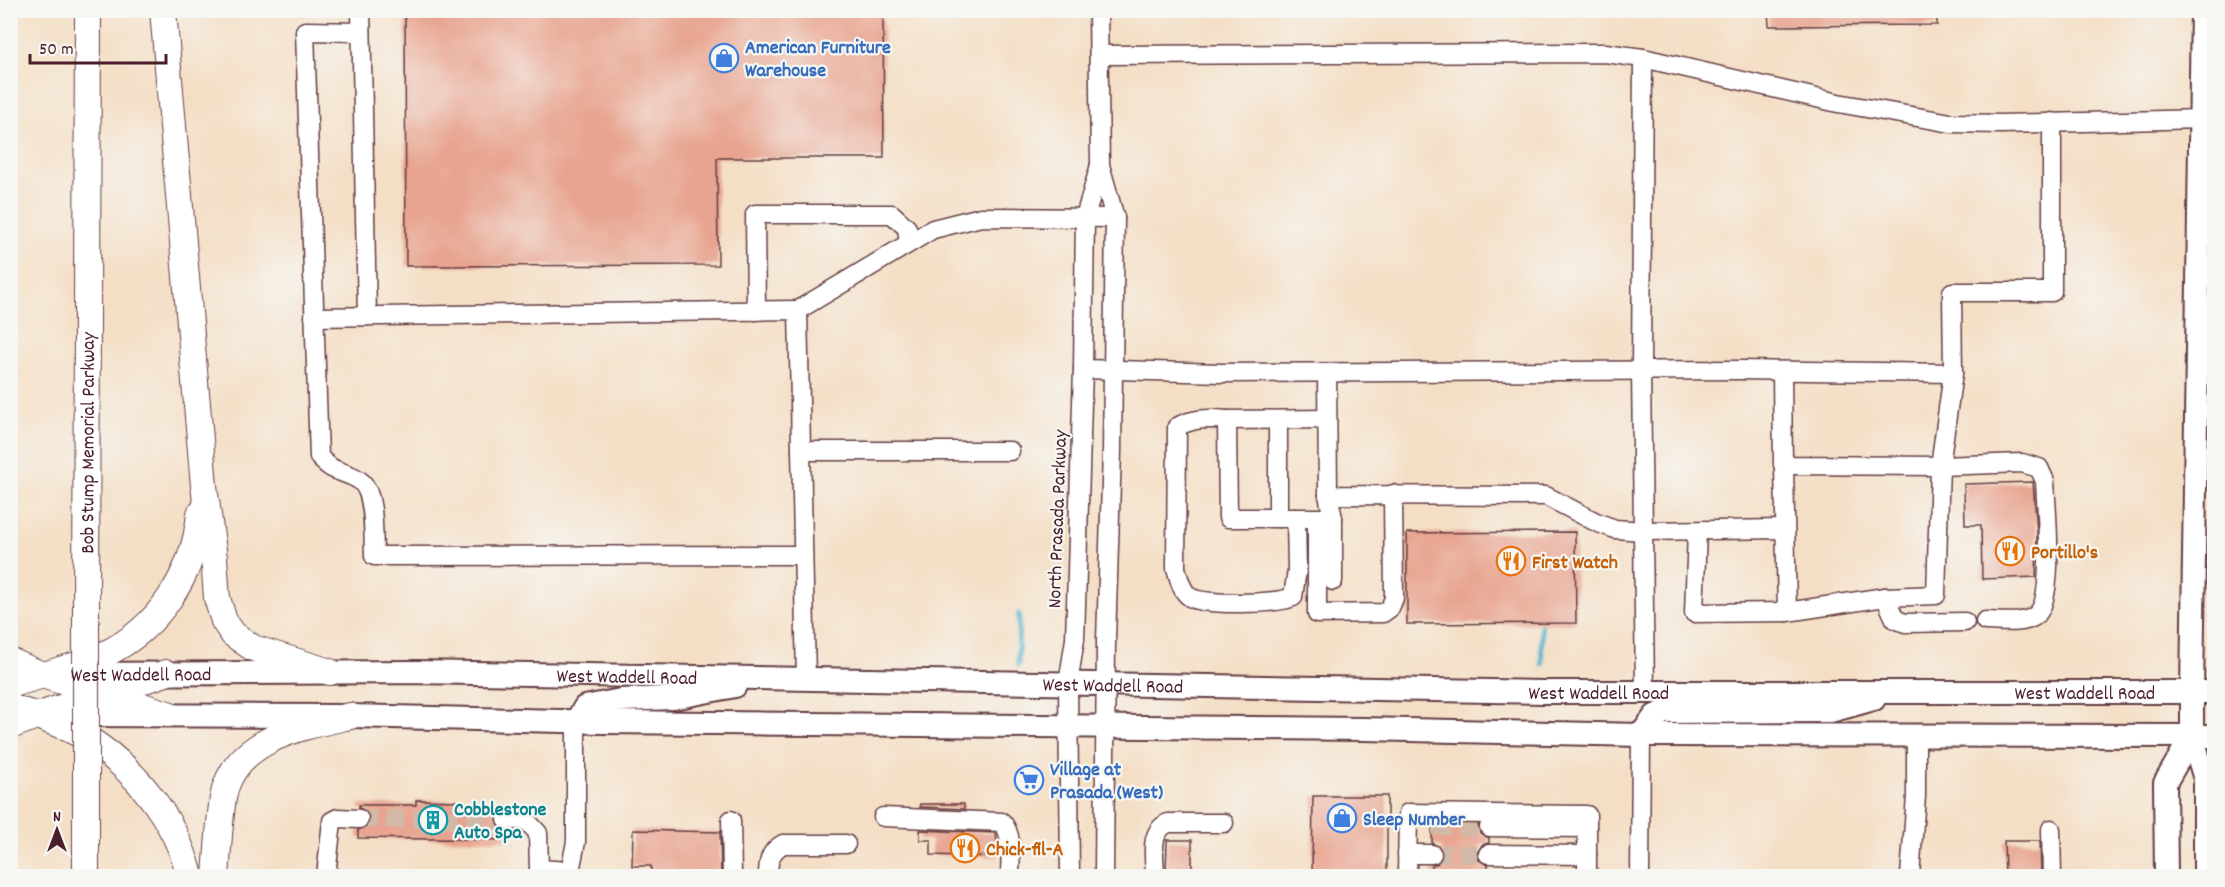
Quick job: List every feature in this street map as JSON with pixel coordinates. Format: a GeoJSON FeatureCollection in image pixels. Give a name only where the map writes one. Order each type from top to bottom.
{"type":"FeatureCollection","features":[{"type":"Feature","properties":{"kind":"highway","name":"Bob Stump Memorial Parkway"},"geometry":{"type":"LineString","coordinates":[[86,876],[88,10]]}},
{"type":"Feature","properties":{"kind":"highway"},"geometry":{"type":"LineString","coordinates":[[163,10],[204,486],[217,598],[224,621],[233,634],[253,648],[330,672]]}},
{"type":"Feature","properties":{"kind":"highway"},"geometry":{"type":"LineString","coordinates":[[10,685],[94,658],[122,645],[160,612],[183,576],[192,553],[199,530],[204,486]]}},
{"type":"Feature","properties":{"kind":"highway"},"geometry":{"type":"LineString","coordinates":[[10,661],[42,675],[168,714]]}},
{"type":"Feature","properties":{"kind":"highway"},"geometry":{"type":"LineString","coordinates":[[10,726],[166,673]]}},
{"type":"Feature","properties":{"kind":"highway"},"geometry":{"type":"LineString","coordinates":[[10,707],[81,735],[134,778],[166,819],[178,840],[190,876]]}},
{"type":"Feature","properties":{"kind":"highway"},"geometry":{"type":"LineString","coordinates":[[216,876],[223,798],[234,769],[254,749],[288,731],[350,716]]}},
{"type":"Feature","properties":{"kind":"main road"},"geometry":{"type":"LineString","coordinates":[[2202,10],[2205,876]]}},
{"type":"Feature","properties":{"kind":"main road","name":"West Waddell Road"},"geometry":{"type":"LineString","coordinates":[[10,675],[330,672],[795,677],[1068,684],[1645,692],[2203,692]]}},
{"type":"Feature","properties":{"kind":"main road"},"geometry":{"type":"LineString","coordinates":[[576,721],[585,706],[602,702],[673,698],[795,677]]}},
{"type":"Feature","properties":{"kind":"main road"},"geometry":{"type":"LineString","coordinates":[[1641,735],[1656,716],[1665,712],[1831,711],[1904,691]]}},
{"type":"Feature","properties":{"kind":"main road","name":"West Waddell Road"},"geometry":{"type":"LineString","coordinates":[[10,716],[168,714],[350,716],[1641,735],[2203,736]]}},
{"type":"Feature","properties":{"kind":"main road"},"geometry":{"type":"LineString","coordinates":[[2166,876],[2166,783],[2203,736]]}},
{"type":"Feature","properties":{"kind":"street"},"geometry":{"type":"LineString","coordinates":[[361,10],[367,316]]}},
{"type":"Feature","properties":{"kind":"street","name":"North Prasada Parkway"},"geometry":{"type":"LineString","coordinates":[[1098,10],[1100,165],[1115,218],[1104,876]]}},
{"type":"Feature","properties":{"kind":"street"},"geometry":{"type":"LineString","coordinates":[[361,32],[305,31],[319,457],[329,468],[360,480],[370,495],[374,556],[803,555]]}},
{"type":"Feature","properties":{"kind":"street"},"geometry":{"type":"LineString","coordinates":[[1100,55],[1605,53],[1643,58],[1838,103],[1951,123],[2202,119]]}},
{"type":"Feature","properties":{"kind":"street"},"geometry":{"type":"LineString","coordinates":[[1643,58],[1641,371],[1645,692]]}},
{"type":"Feature","properties":{"kind":"street"},"geometry":{"type":"LineString","coordinates":[[1696,531],[1694,613],[1787,612],[1885,597],[1936,596],[1941,466],[1953,373],[1952,292],[2052,292],[2052,122]]}},
{"type":"Feature","properties":{"kind":"street","name":"North Prasada Parkway"},"geometry":{"type":"LineString","coordinates":[[1070,876],[1068,684],[1075,639],[1083,369],[1084,217],[1100,165]]}},
{"type":"Feature","properties":{"kind":"street"},"geometry":{"type":"LineString","coordinates":[[756,311],[755,214],[892,214],[907,228],[909,243]]}},
{"type":"Feature","properties":{"kind":"street"},"geometry":{"type":"LineString","coordinates":[[314,317],[798,310],[933,229],[981,217],[1115,218]]}},
{"type":"Feature","properties":{"kind":"street"},"geometry":{"type":"LineString","coordinates":[[795,677],[803,555],[798,310]]}},
{"type":"Feature","properties":{"kind":"street"},"geometry":{"type":"LineString","coordinates":[[1083,369],[1221,373],[1782,371],[1953,373]]}},
{"type":"Feature","properties":{"kind":"street"},"geometry":{"type":"LineString","coordinates":[[1782,371],[1787,612]]}},
{"type":"Feature","properties":{"kind":"street"},"geometry":{"type":"LineString","coordinates":[[1327,373],[1328,495],[1317,614],[1383,613],[1390,608],[1394,598],[1393,494]]}},
{"type":"Feature","properties":{"kind":"street"},"geometry":{"type":"LineString","coordinates":[[1278,420],[1287,518],[1297,570],[1293,597],[1269,602],[1196,601],[1187,596],[1179,582],[1176,568],[1177,427],[1186,422],[1208,418],[1227,420],[1327,419]]}},
{"type":"Feature","properties":{"kind":"street"},"geometry":{"type":"LineString","coordinates":[[1227,420],[1228,518],[1325,519]]}},
{"type":"Feature","properties":{"kind":"street"},"geometry":{"type":"LineString","coordinates":[[801,451],[1010,451]]}},
{"type":"Feature","properties":{"kind":"street"},"geometry":{"type":"LineString","coordinates":[[1784,465],[1941,466],[2022,463],[2039,468],[2045,481],[2049,575],[2045,602],[2037,615],[2025,620],[1985,621]]}},
{"type":"Feature","properties":{"kind":"street"},"geometry":{"type":"LineString","coordinates":[[1328,495],[1546,496],[1596,522],[1615,529],[1644,531],[1785,530]]}},
{"type":"Feature","properties":{"kind":"street"},"geometry":{"type":"LineString","coordinates":[[1325,519],[1333,581]]}},
{"type":"Feature","properties":{"kind":"street"},"geometry":{"type":"LineString","coordinates":[[1885,597],[1895,619],[1905,623],[1965,622]]}},
{"type":"Feature","properties":{"kind":"street"},"geometry":{"type":"LineString","coordinates":[[507,820],[526,820],[538,833],[539,870],[569,874],[576,842],[576,721]]}},
{"type":"Feature","properties":{"kind":"street"},"geometry":{"type":"LineString","coordinates":[[1910,876],[1916,796],[1916,734]]}},
{"type":"Feature","properties":{"kind":"street"},"geometry":{"type":"LineString","coordinates":[[1640,876],[1641,735]]}},
{"type":"Feature","properties":{"kind":"street"},"geometry":{"type":"LineString","coordinates":[[907,817],[933,813],[1007,814],[1011,821],[1014,838],[1015,876]]}},
{"type":"Feature","properties":{"kind":"street"},"geometry":{"type":"LineString","coordinates":[[1407,876],[1408,813],[1587,815],[1587,876]]}},
{"type":"Feature","properties":{"kind":"street"},"geometry":{"type":"LineString","coordinates":[[883,817],[1002,822],[1009,839],[1010,876]]}},
{"type":"Feature","properties":{"kind":"street"},"geometry":{"type":"LineString","coordinates":[[326,876],[332,821],[338,818],[358,819]]}},
{"type":"Feature","properties":{"kind":"street"},"geometry":{"type":"LineString","coordinates":[[731,820],[732,876]]}},
{"type":"Feature","properties":{"kind":"street"},"geometry":{"type":"LineString","coordinates":[[1155,876],[1155,834],[1162,826],[1168,823],[1224,823]]}},
{"type":"Feature","properties":{"kind":"street"},"geometry":{"type":"LineString","coordinates":[[1408,825],[1432,826]]}},
{"type":"Feature","properties":{"kind":"street"},"geometry":{"type":"LineString","coordinates":[[1489,827],[1587,828]]}},
{"type":"Feature","properties":{"kind":"street"},"geometry":{"type":"LineString","coordinates":[[2051,829],[2052,876]]}},
{"type":"Feature","properties":{"kind":"street"},"geometry":{"type":"LineString","coordinates":[[768,876],[770,857],[774,849],[783,844],[846,844]]}},
{"type":"Feature","properties":{"kind":"street"},"geometry":{"type":"LineString","coordinates":[[1407,854],[1432,854]]}},
{"type":"Feature","properties":{"kind":"street"},"geometry":{"type":"LineString","coordinates":[[1488,854],[1587,855]]}},
{"type":"Feature","properties":{"kind":"building"},"geometry":{"type":"Polygon","coordinates":[[[405,10],[883,10],[884,158],[717,158],[718,265],[406,266],[405,10]]]}},
{"type":"Feature","properties":{"kind":"building"},"geometry":{"type":"Polygon","coordinates":[[[1768,10],[1937,10],[1937,25],[1769,26],[1768,10]]]}},
{"type":"Feature","properties":{"kind":"building","name":"Portillo's"},"geometry":{"type":"Polygon","coordinates":[[[2033,482],[2037,532],[2036,577],[1982,579],[1981,525],[1965,525],[1964,484],[2033,482]]]}},
{"type":"Feature","properties":{"kind":"building"},"geometry":{"type":"Polygon","coordinates":[[[1575,532],[1576,623],[1407,624],[1407,533],[1575,532]]]}},
{"type":"Feature","properties":{"kind":"building"},"geometry":{"type":"Polygon","coordinates":[[[1313,796],[1387,796],[1387,876],[1312,876],[1313,796]]]}},
{"type":"Feature","properties":{"kind":"building","name":"Cobblestone Auto Spa"},"geometry":{"type":"Polygon","coordinates":[[[416,800],[459,801],[459,806],[507,807],[498,814],[496,819],[498,826],[507,831],[507,840],[358,838],[358,830],[368,826],[370,819],[369,813],[359,808],[359,805],[416,805],[416,800]]]}},
{"type":"Feature","properties":{"kind":"building"},"geometry":{"type":"Polygon","coordinates":[[[920,804],[964,804],[964,809],[920,807],[920,804]]]}},
{"type":"Feature","properties":{"kind":"building"},"geometry":{"type":"Polygon","coordinates":[[[1432,825],[1478,825],[1480,833],[1489,838],[1489,843],[1482,845],[1477,853],[1479,860],[1488,865],[1488,876],[1432,876],[1432,865],[1438,863],[1443,855],[1441,848],[1432,843],[1432,825]]]}},
{"type":"Feature","properties":{"kind":"building"},"geometry":{"type":"Polygon","coordinates":[[[633,830],[720,832],[721,876],[651,876],[651,866],[632,866],[633,830]]]}},
{"type":"Feature","properties":{"kind":"building","name":"Chick-fil-A"},"geometry":{"type":"Polygon","coordinates":[[[920,830],[996,833],[999,857],[931,855],[931,840],[920,840],[920,830]]]}},
{"type":"Feature","properties":{"kind":"building"},"geometry":{"type":"Polygon","coordinates":[[[1167,840],[1192,840],[1192,876],[1166,876],[1167,840]]]}},
{"type":"Feature","properties":{"kind":"building"},"geometry":{"type":"Polygon","coordinates":[[[2004,841],[2040,841],[2041,876],[2005,876],[2004,841]]]}},
{"type":"Feature","properties":{"kind":"waterway"},"geometry":{"type":"LineString","coordinates":[[1018,665],[1019,614]]}},
{"type":"Feature","properties":{"kind":"waterway"},"geometry":{"type":"LineString","coordinates":[[1541,626],[1542,664]]}},
{"type":"Feature","properties":{"kind":"tunnel"},"geometry":{"type":"LineString","coordinates":[[359,819],[507,820]]}},
{"type":"Feature","properties":{"kind":"tunnel"},"geometry":{"type":"LineString","coordinates":[[1432,826],[1489,827]]}},
{"type":"Feature","properties":{"kind":"tunnel"},"geometry":{"type":"LineString","coordinates":[[1432,854],[1488,854]]}},
{"type":"Feature","properties":{"kind":"place","name":"American Furniture Warehouse"},"geometry":{"type":"Point","coordinates":[724,58]}},
{"type":"Feature","properties":{"kind":"place","name":"Portillo's"},"geometry":{"type":"Point","coordinates":[2010,551]}},
{"type":"Feature","properties":{"kind":"place","name":"First Watch"},"geometry":{"type":"Point","coordinates":[1511,561]}},
{"type":"Feature","properties":{"kind":"place","name":"Village at Prasada (West)"},"geometry":{"type":"Point","coordinates":[1029,780]}},
{"type":"Feature","properties":{"kind":"place","name":"Sleep Number"},"geometry":{"type":"Point","coordinates":[1342,818]}},
{"type":"Feature","properties":{"kind":"place","name":"Cobblestone Auto Spa"},"geometry":{"type":"Point","coordinates":[433,820]}},
{"type":"Feature","properties":{"kind":"place","name":"Chick-fil-A"},"geometry":{"type":"Point","coordinates":[965,848]}}]}
